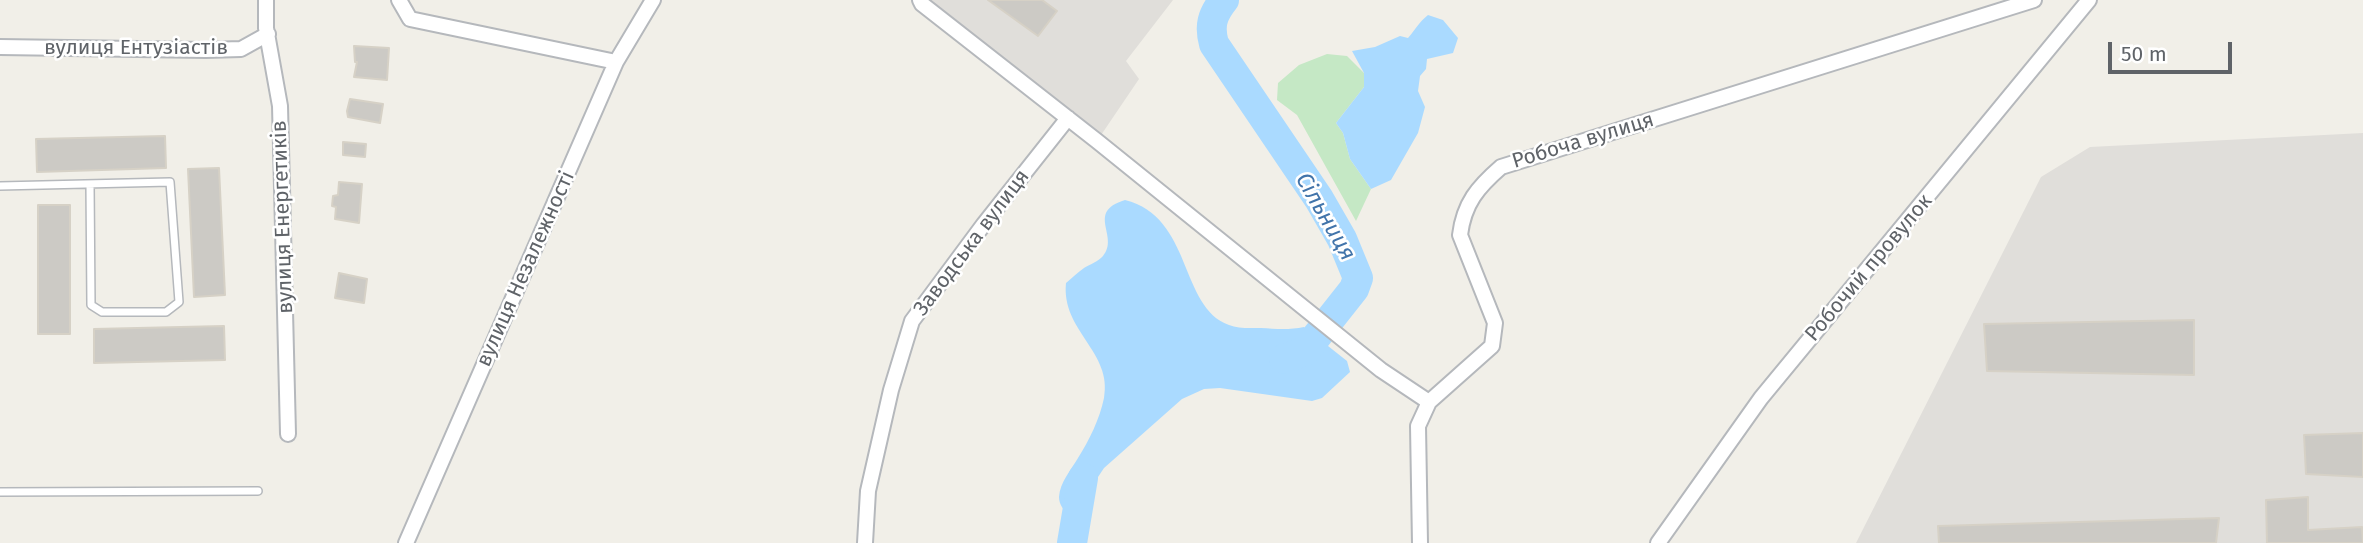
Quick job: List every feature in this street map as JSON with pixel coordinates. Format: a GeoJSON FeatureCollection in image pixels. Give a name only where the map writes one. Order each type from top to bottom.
{"type":"FeatureCollection","features":[{"type":"Feature","properties":{"kind":"street","name":"вулиця Енергетиків"},"geometry":{"type":"LineString","coordinates":[[266,0],[268,34],[280,106],[288,434]]}},
{"type":"Feature","properties":{"kind":"street"},"geometry":{"type":"LineString","coordinates":[[399,0],[410,19],[616,62]]}},
{"type":"Feature","properties":{"kind":"street","name":"вулиця Незалежності"},"geometry":{"type":"LineString","coordinates":[[406,543],[616,62],[653,0]]}},
{"type":"Feature","properties":{"kind":"street"},"geometry":{"type":"LineString","coordinates":[[920,0],[1381,370],[1429,402]]}},
{"type":"Feature","properties":{"kind":"street","name":"Робоча вулиця"},"geometry":{"type":"LineString","coordinates":[[1420,543],[1418,426],[1429,402],[1492,346],[1495,323],[1460,235],[1462,219],[1479,187],[1501,167],[2034,0]]}},
{"type":"Feature","properties":{"kind":"street","name":"Робочий провулок"},"geometry":{"type":"LineString","coordinates":[[1658,543],[1760,398],[2089,0]]}},
{"type":"Feature","properties":{"kind":"street","name":"вулиця Ентузіастів"},"geometry":{"type":"LineString","coordinates":[[0,47],[241,49],[268,34]]}},
{"type":"Feature","properties":{"kind":"street","name":"Заводська вулиця"},"geometry":{"type":"LineString","coordinates":[[865,543],[868,491],[891,390],[912,321],[984,224],[1069,118]]}},
{"type":"Feature","properties":{"kind":"lane"},"geometry":{"type":"LineString","coordinates":[[0,186],[170,182],[179,302],[166,312],[102,312],[91,305],[90,184]]}},
{"type":"Feature","properties":{"kind":"lane"},"geometry":{"type":"LineString","coordinates":[[0,492],[258,491]]}},
{"type":"Feature","properties":{"kind":"shaded area"},"geometry":{"type":"Polygon","coordinates":[[[920,0],[1173,0],[1126,61],[1139,79],[1097,141],[920,0]]]}},
{"type":"Feature","properties":{"kind":"shaded area"},"geometry":{"type":"Polygon","coordinates":[[[2363,133],[2363,543],[1856,543],[2041,177],[2090,147],[2363,133]]]}},
{"type":"Feature","properties":{"kind":"green space"},"geometry":{"type":"Polygon","coordinates":[[[1327,54],[1347,56],[1364,73],[1364,87],[1336,123],[1343,133],[1350,159],[1371,189],[1356,221],[1297,115],[1277,100],[1278,83],[1299,65],[1327,54]]]}},
{"type":"Feature","properties":{"kind":"water"},"geometry":{"type":"Polygon","coordinates":[[[1428,15],[1443,20],[1458,38],[1453,53],[1427,59],[1426,69],[1420,76],[1418,91],[1425,107],[1418,133],[1391,180],[1371,189],[1350,159],[1343,133],[1336,123],[1364,87],[1364,73],[1352,51],[1375,47],[1400,36],[1408,38],[1428,15]]]}},
{"type":"Feature","properties":{"kind":"water"},"geometry":{"type":"Polygon","coordinates":[[[1125,200],[1147,210],[1163,224],[1175,242],[1201,300],[1213,315],[1240,328],[1304,327],[1347,361],[1350,372],[1322,398],[1312,401],[1220,388],[1204,389],[1182,399],[1104,468],[1090,489],[1080,517],[1069,516],[1060,502],[1060,492],[1097,421],[1104,398],[1105,382],[1095,354],[1071,315],[1066,283],[1103,256],[1108,240],[1105,225],[1107,211],[1125,200]]]}},
{"type":"Feature","properties":{"kind":"building"},"geometry":{"type":"Polygon","coordinates":[[[988,0],[1042,0],[1057,11],[1038,36],[988,0]]]}},
{"type":"Feature","properties":{"kind":"building"},"geometry":{"type":"Polygon","coordinates":[[[354,46],[389,48],[387,80],[354,77],[357,62],[354,46]]]}},
{"type":"Feature","properties":{"kind":"building"},"geometry":{"type":"Polygon","coordinates":[[[350,99],[383,104],[380,123],[348,117],[350,99]]]}},
{"type":"Feature","properties":{"kind":"building"},"geometry":{"type":"Polygon","coordinates":[[[165,136],[166,168],[37,172],[36,139],[165,136]]]}},
{"type":"Feature","properties":{"kind":"building"},"geometry":{"type":"Polygon","coordinates":[[[343,142],[366,144],[365,157],[343,155],[343,142]]]}},
{"type":"Feature","properties":{"kind":"building"},"geometry":{"type":"Polygon","coordinates":[[[219,168],[225,295],[194,297],[188,169],[219,168]]]}},
{"type":"Feature","properties":{"kind":"building"},"geometry":{"type":"Polygon","coordinates":[[[339,182],[362,184],[359,223],[335,219],[333,196],[338,195],[339,182]]]}},
{"type":"Feature","properties":{"kind":"building"},"geometry":{"type":"Polygon","coordinates":[[[38,205],[70,205],[70,334],[38,334],[38,205]]]}},
{"type":"Feature","properties":{"kind":"building"},"geometry":{"type":"Polygon","coordinates":[[[339,273],[367,279],[364,303],[335,298],[339,273]]]}},
{"type":"Feature","properties":{"kind":"building"},"geometry":{"type":"Polygon","coordinates":[[[2194,320],[2194,375],[1987,371],[1984,324],[2194,320]]]}},
{"type":"Feature","properties":{"kind":"building"},"geometry":{"type":"Polygon","coordinates":[[[224,326],[225,360],[94,363],[94,329],[224,326]]]}},
{"type":"Feature","properties":{"kind":"building"},"geometry":{"type":"Polygon","coordinates":[[[2363,433],[2363,477],[2306,474],[2304,435],[2363,433]]]}},
{"type":"Feature","properties":{"kind":"building"},"geometry":{"type":"Polygon","coordinates":[[[2308,497],[2308,530],[2362,527],[2363,543],[2267,543],[2266,500],[2308,497]]]}},
{"type":"Feature","properties":{"kind":"building"},"geometry":{"type":"Polygon","coordinates":[[[2219,518],[2216,543],[1939,543],[1938,526],[2219,518]]]}},
{"type":"Feature","properties":{"kind":"waterway","name":"Сільниця"},"geometry":{"type":"LineString","coordinates":[[1224,0],[1213,21],[1214,44],[1319,199],[1342,239],[1358,278],[1354,289],[1305,351],[1284,359]]}},
{"type":"Feature","properties":{"kind":"waterway","name":"Сільниця"},"geometry":{"type":"LineString","coordinates":[[1072,543],[1083,478]]}}]}
